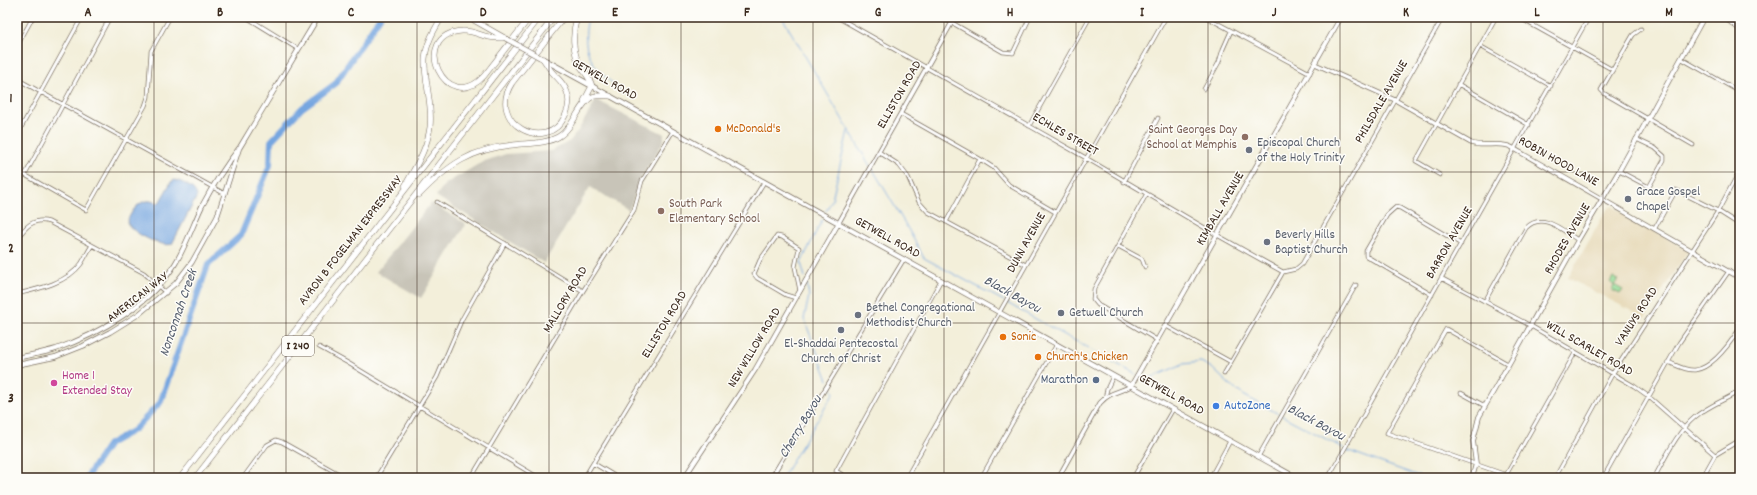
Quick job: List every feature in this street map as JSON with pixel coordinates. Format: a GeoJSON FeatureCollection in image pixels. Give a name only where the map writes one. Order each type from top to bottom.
{"type":"FeatureCollection","features":[{"type":"Feature","properties":{"kind":"highway"},"geometry":{"type":"LineString","coordinates":[[399,197],[421,158],[428,138],[431,111],[425,59],[429,41],[441,17]]}},
{"type":"Feature","properties":{"kind":"highway"},"geometry":{"type":"LineString","coordinates":[[504,38],[489,37],[467,31],[458,31],[447,35],[439,44],[435,54],[435,63],[439,74],[444,80],[456,86],[469,86],[478,81],[484,76],[530,17]]}},
{"type":"Feature","properties":{"kind":"highway","name":"AVRON B FOGELMAN EXPRESSWAY"},"geometry":{"type":"LineString","coordinates":[[180,478],[540,17]]}},
{"type":"Feature","properties":{"kind":"highway","name":"AVRON B FOGELMAN EXPRESSWAY"},"geometry":{"type":"LineString","coordinates":[[195,478],[554,17]]}},
{"type":"Feature","properties":{"kind":"highway"},"geometry":{"type":"LineString","coordinates":[[542,59],[568,93],[568,107],[564,119],[555,128],[543,133],[531,133],[516,126],[508,115],[506,102],[507,93],[512,83],[564,17]]}},
{"type":"Feature","properties":{"kind":"highway"},"geometry":{"type":"LineString","coordinates":[[576,17],[573,36],[574,48],[578,60],[589,77],[592,86],[579,112]]}},
{"type":"Feature","properties":{"kind":"highway"},"geometry":{"type":"LineString","coordinates":[[400,215],[439,175],[460,160],[476,152],[491,148],[552,140],[565,132],[592,97],[610,96]]}},
{"type":"Feature","properties":{"kind":"main road","name":"AMERICAN WAY"},"geometry":{"type":"LineString","coordinates":[[17,358],[56,349],[93,333],[122,316],[158,285],[175,264],[202,206],[213,187],[228,162],[240,147],[318,17]]}},
{"type":"Feature","properties":{"kind":"main road","name":"GETWELL ROAD"},"geometry":{"type":"LineString","coordinates":[[468,17],[1297,478]]}},
{"type":"Feature","properties":{"kind":"main road","name":"KIMBALL AVENUE"},"geometry":{"type":"LineString","coordinates":[[1131,386],[1310,74],[1341,17]]}},
{"type":"Feature","properties":{"kind":"main road","name":"RHODES AVENUE"},"geometry":{"type":"LineString","coordinates":[[1472,478],[1476,464],[1473,441],[1479,417],[1578,240],[1619,171],[1704,17]]}},
{"type":"Feature","properties":{"kind":"main road","name":"AMERICAN WAY"},"geometry":{"type":"LineString","coordinates":[[17,365],[56,357],[83,346],[110,332],[139,314],[166,293],[176,283],[192,262],[207,238],[217,217],[240,147]]}},
{"type":"Feature","properties":{"kind":"main road","name":"NEW WILLOW ROAD"},"geometry":{"type":"LineString","coordinates":[[684,478],[748,382],[838,224]]}},
{"type":"Feature","properties":{"kind":"street"},"geometry":{"type":"LineString","coordinates":[[17,46],[33,17]]}},
{"type":"Feature","properties":{"kind":"street"},"geometry":{"type":"LineString","coordinates":[[17,135],[82,17]]}},
{"type":"Feature","properties":{"kind":"street"},"geometry":{"type":"LineString","coordinates":[[110,17],[25,175],[86,210],[145,106],[148,97],[151,51],[170,17]]}},
{"type":"Feature","properties":{"kind":"street"},"geometry":{"type":"LineString","coordinates":[[246,17],[298,50]]}},
{"type":"Feature","properties":{"kind":"street","name":"ECHLES STREET"},"geometry":{"type":"LineString","coordinates":[[837,17],[1086,158],[1217,236],[1283,272]]}},
{"type":"Feature","properties":{"kind":"street"},"geometry":{"type":"LineString","coordinates":[[942,17],[1004,52],[1013,53],[1030,17]]}},
{"type":"Feature","properties":{"kind":"street","name":"ELLISTON ROAD"},"geometry":{"type":"LineString","coordinates":[[838,224],[955,17]]}},
{"type":"Feature","properties":{"kind":"street"},"geometry":{"type":"LineString","coordinates":[[1029,126],[1090,17]]}},
{"type":"Feature","properties":{"kind":"street","name":"DUNN AVENUE"},"geometry":{"type":"LineString","coordinates":[[906,478],[1008,300],[1055,212],[1166,17]]}},
{"type":"Feature","properties":{"kind":"street"},"geometry":{"type":"LineString","coordinates":[[1206,17],[1310,74]]}},
{"type":"Feature","properties":{"kind":"street","name":"PHILSDALE AVENUE"},"geometry":{"type":"LineString","coordinates":[[1283,272],[1296,269],[1302,264],[1443,17]]}},
{"type":"Feature","properties":{"kind":"street"},"geometry":{"type":"LineString","coordinates":[[1440,175],[1416,161],[1496,17]]}},
{"type":"Feature","properties":{"kind":"street"},"geometry":{"type":"LineString","coordinates":[[1518,17],[1613,70]]}},
{"type":"Feature","properties":{"kind":"street","name":"BARRON AVENUE"},"geometry":{"type":"LineString","coordinates":[[1328,478],[1516,149],[1589,17]]}},
{"type":"Feature","properties":{"kind":"street"},"geometry":{"type":"LineString","coordinates":[[1723,17],[1740,30]]}},
{"type":"Feature","properties":{"kind":"street"},"geometry":{"type":"LineString","coordinates":[[1641,29],[1633,35],[1601,90],[1605,94],[1693,145]]}},
{"type":"Feature","properties":{"kind":"street"},"geometry":{"type":"LineString","coordinates":[[1204,89],[1219,62],[1223,48],[1231,31]]}},
{"type":"Feature","properties":{"kind":"street"},"geometry":{"type":"LineString","coordinates":[[1480,46],[1551,86]]}},
{"type":"Feature","properties":{"kind":"street"},"geometry":{"type":"LineString","coordinates":[[1682,58],[1740,92]]}},
{"type":"Feature","properties":{"kind":"street","name":"ROBIN HOOD LANE"},"geometry":{"type":"LineString","coordinates":[[1315,64],[1395,100],[1478,146],[1502,144],[1516,149],[1740,278]]}},
{"type":"Feature","properties":{"kind":"street"},"geometry":{"type":"LineString","coordinates":[[17,79],[225,194]]}},
{"type":"Feature","properties":{"kind":"street"},"geometry":{"type":"LineString","coordinates":[[1458,84],[1529,125]]}},
{"type":"Feature","properties":{"kind":"street"},"geometry":{"type":"LineString","coordinates":[[901,114],[980,159],[994,168],[1009,185],[1055,212]]}},
{"type":"Feature","properties":{"kind":"street"},"geometry":{"type":"LineString","coordinates":[[1124,182],[1158,118]]}},
{"type":"Feature","properties":{"kind":"street","name":"MALLORY ROAD"},"geometry":{"type":"LineString","coordinates":[[471,478],[634,210],[642,181],[673,131]]}},
{"type":"Feature","properties":{"kind":"street"},"geometry":{"type":"LineString","coordinates":[[1619,171],[1649,187],[1664,160],[1664,156],[1655,148],[1636,139]]}},
{"type":"Feature","properties":{"kind":"street"},"geometry":{"type":"LineString","coordinates":[[879,152],[899,165],[908,177],[919,202],[928,212],[1026,265]]}},
{"type":"Feature","properties":{"kind":"street"},"geometry":{"type":"LineString","coordinates":[[946,222],[980,159]]}},
{"type":"Feature","properties":{"kind":"street","name":"VANUYS ROAD"},"geometry":{"type":"LineString","coordinates":[[1554,478],[1613,373],[1718,212],[1740,170]]}},
{"type":"Feature","properties":{"kind":"street","name":"ELLISTON ROAD"},"geometry":{"type":"LineString","coordinates":[[584,478],[764,182]]}},
{"type":"Feature","properties":{"kind":"street"},"geometry":{"type":"LineString","coordinates":[[1655,228],[1676,190],[1740,225]]}},
{"type":"Feature","properties":{"kind":"street"},"geometry":{"type":"LineString","coordinates":[[1146,195],[1094,289],[1093,299],[1098,305],[1157,340]]}},
{"type":"Feature","properties":{"kind":"street"},"geometry":{"type":"LineString","coordinates":[[437,202],[583,292]]}},
{"type":"Feature","properties":{"kind":"street"},"geometry":{"type":"LineString","coordinates":[[1432,295],[1366,256],[1366,251],[1387,215],[1396,207],[1461,244]]}},
{"type":"Feature","properties":{"kind":"street"},"geometry":{"type":"LineString","coordinates":[[17,239],[31,223],[43,220],[51,222],[142,272],[166,293]]}},
{"type":"Feature","properties":{"kind":"street"},"geometry":{"type":"LineString","coordinates":[[1485,301],[1526,228],[1532,222],[1540,220],[1549,223],[1578,240]]}},
{"type":"Feature","properties":{"kind":"street"},"geometry":{"type":"LineString","coordinates":[[796,298],[763,281],[754,274],[760,260],[777,236],[782,237],[799,248],[795,267],[800,291]]}},
{"type":"Feature","properties":{"kind":"street"},"geometry":{"type":"LineString","coordinates":[[376,478],[439,372],[465,314],[505,243]]}},
{"type":"Feature","properties":{"kind":"street"},"geometry":{"type":"LineString","coordinates":[[17,294],[50,285],[73,272],[81,264],[92,245]]}},
{"type":"Feature","properties":{"kind":"street"},"geometry":{"type":"LineString","coordinates":[[1118,246],[1142,259],[1145,267]]}},
{"type":"Feature","properties":{"kind":"street"},"geometry":{"type":"LineString","coordinates":[[771,478],[904,260]]}},
{"type":"Feature","properties":{"kind":"street"},"geometry":{"type":"LineString","coordinates":[[1603,478],[1679,343],[1728,271]]}},
{"type":"Feature","properties":{"kind":"street"},"geometry":{"type":"LineString","coordinates":[[1224,374],[1283,272]]}},
{"type":"Feature","properties":{"kind":"street","name":"WILL SCARLET ROAD"},"geometry":{"type":"LineString","coordinates":[[1441,278],[1531,326],[1575,353],[1613,373],[1648,396],[1715,455]]}},
{"type":"Feature","properties":{"kind":"street"},"geometry":{"type":"LineString","coordinates":[[848,478],[836,471],[941,280]]}},
{"type":"Feature","properties":{"kind":"street"},"geometry":{"type":"LineString","coordinates":[[1258,457],[1356,285]]}},
{"type":"Feature","properties":{"kind":"street"},"geometry":{"type":"LineString","coordinates":[[1166,326],[1231,362]]}},
{"type":"Feature","properties":{"kind":"street"},"geometry":{"type":"LineString","coordinates":[[1668,362],[1684,369],[1696,370],[1718,357],[1728,347],[1740,328]]}},
{"type":"Feature","properties":{"kind":"street"},"geometry":{"type":"LineString","coordinates":[[1508,364],[1446,330],[1387,433],[1515,478]]}},
{"type":"Feature","properties":{"kind":"street"},"geometry":{"type":"LineString","coordinates":[[981,478],[1056,344]]}},
{"type":"Feature","properties":{"kind":"street"},"geometry":{"type":"LineString","coordinates":[[319,347],[539,478]]}},
{"type":"Feature","properties":{"kind":"street"},"geometry":{"type":"LineString","coordinates":[[1506,475],[1575,353]]}},
{"type":"Feature","properties":{"kind":"street"},"geometry":{"type":"LineString","coordinates":[[1105,398],[1113,376]]}},
{"type":"Feature","properties":{"kind":"street"},"geometry":{"type":"LineString","coordinates":[[1058,478],[1100,403],[1105,398],[1131,386]]}},
{"type":"Feature","properties":{"kind":"street"},"geometry":{"type":"LineString","coordinates":[[1654,478],[1677,436],[1684,428],[1707,409],[1740,391]]}},
{"type":"Feature","properties":{"kind":"street"},"geometry":{"type":"LineString","coordinates":[[1461,393],[1485,406]]}},
{"type":"Feature","properties":{"kind":"street"},"geometry":{"type":"LineString","coordinates":[[1133,478],[1173,409]]}},
{"type":"Feature","properties":{"kind":"street"},"geometry":{"type":"LineString","coordinates":[[243,478],[267,445],[271,441],[278,440],[346,478]]}},
{"type":"Feature","properties":{"kind":"street"},"geometry":{"type":"LineString","coordinates":[[1702,478],[1715,455],[1740,440]]}},
{"type":"Feature","properties":{"kind":"street"},"geometry":{"type":"LineString","coordinates":[[1210,478],[1230,441]]}},
{"type":"Feature","properties":{"kind":"street"},"geometry":{"type":"LineString","coordinates":[[593,463],[618,478]]}},
{"type":"Feature","properties":{"kind":"shaded area"},"geometry":{"type":"Polygon","coordinates":[[[596,100],[664,134],[664,141],[641,178],[629,210],[590,187],[544,263],[436,196],[445,184],[482,162],[506,154],[551,151],[570,141],[578,131],[596,100]]]}},
{"type":"Feature","properties":{"kind":"shaded area"},"geometry":{"type":"Polygon","coordinates":[[[431,203],[466,224],[421,298],[376,272],[431,203]]]}},
{"type":"Feature","properties":{"kind":"shaded area"},"geometry":{"type":"Polygon","coordinates":[[[1612,206],[1688,251],[1645,318],[1568,278],[1607,209],[1612,206]]]}},
{"type":"Feature","properties":{"kind":"green space"},"geometry":{"type":"Polygon","coordinates":[[[1613,277],[1618,280],[1614,285],[1623,290],[1620,294],[1612,290],[1614,286],[1610,282],[1613,277]]]}},
{"type":"Feature","properties":{"kind":"water"},"geometry":{"type":"Polygon","coordinates":[[[175,180],[192,188],[197,196],[172,244],[168,245],[155,242],[134,231],[127,222],[132,212],[143,202],[148,201],[159,203],[171,182],[175,180]]]}},
{"type":"Feature","properties":{"kind":"waterway","name":"Nonconnah Creek"},"geometry":{"type":"LineString","coordinates":[[86,478],[109,444],[134,430],[160,403],[208,265],[241,235],[270,165],[271,141],[302,108],[335,84],[380,17]]}},
{"type":"Feature","properties":{"kind":"waterway"},"geometry":{"type":"LineString","coordinates":[[588,17],[586,31],[588,53],[592,61],[605,77],[624,93]]}},
{"type":"Feature","properties":{"kind":"waterway","name":"Black Bayou"},"geometry":{"type":"LineString","coordinates":[[782,17],[870,166]]}},
{"type":"Feature","properties":{"kind":"waterway","name":"Cherry Bayou"},"geometry":{"type":"LineString","coordinates":[[826,211],[832,200],[848,131]]}},
{"type":"Feature","properties":{"kind":"waterway","name":"Black Bayou"},"geometry":{"type":"LineString","coordinates":[[872,168],[924,258],[1004,301]]}},
{"type":"Feature","properties":{"kind":"waterway","name":"Cherry Bayou"},"geometry":{"type":"LineString","coordinates":[[805,277],[801,263],[822,220]]}},
{"type":"Feature","properties":{"kind":"waterway","name":"Cherry Bayou"},"geometry":{"type":"LineString","coordinates":[[807,284],[809,296],[804,319],[828,380]]}},
{"type":"Feature","properties":{"kind":"waterway","name":"Black Bayou"},"geometry":{"type":"LineString","coordinates":[[1007,303],[1135,374]]}},
{"type":"Feature","properties":{"kind":"waterway","name":"Black Bayou"},"geometry":{"type":"LineString","coordinates":[[1138,375],[1146,380],[1183,364],[1201,362],[1212,368],[1232,387],[1245,396],[1343,448]]}},
{"type":"Feature","properties":{"kind":"waterway","name":"Cherry Bayou"},"geometry":{"type":"LineString","coordinates":[[782,478],[834,393],[830,385]]}},
{"type":"Feature","properties":{"kind":"waterway","name":"Black Bayou"},"geometry":{"type":"LineString","coordinates":[[1346,450],[1424,478]]}},
{"type":"Feature","properties":{"kind":"place","name":"McDonald's"},"geometry":{"type":"Point","coordinates":[718,129]}},
{"type":"Feature","properties":{"kind":"place","name":"Saint Georges Day School at Memphis"},"geometry":{"type":"Point","coordinates":[1245,137]}},
{"type":"Feature","properties":{"kind":"place","name":"Episcopal Church of the Holy Trinity"},"geometry":{"type":"Point","coordinates":[1249,150]}},
{"type":"Feature","properties":{"kind":"place","name":"Grace Gospel Chapel"},"geometry":{"type":"Point","coordinates":[1628,199]}},
{"type":"Feature","properties":{"kind":"place","name":"South Park Elementary School"},"geometry":{"type":"Point","coordinates":[661,211]}},
{"type":"Feature","properties":{"kind":"place","name":"Beverly Hills Baptist Church"},"geometry":{"type":"Point","coordinates":[1267,242]}},
{"type":"Feature","properties":{"kind":"place","name":"Getwell Church"},"geometry":{"type":"Point","coordinates":[1061,313]}},
{"type":"Feature","properties":{"kind":"place","name":"Bethel Congregational Methodist Church"},"geometry":{"type":"Point","coordinates":[858,315]}},
{"type":"Feature","properties":{"kind":"place","name":"El-Shaddai Pentecostal Church of Christ"},"geometry":{"type":"Point","coordinates":[841,330]}},
{"type":"Feature","properties":{"kind":"place","name":"Sonic"},"geometry":{"type":"Point","coordinates":[1003,337]}},
{"type":"Feature","properties":{"kind":"place","name":"Church's Chicken"},"geometry":{"type":"Point","coordinates":[1038,357]}},
{"type":"Feature","properties":{"kind":"place","name":"Marathon"},"geometry":{"type":"Point","coordinates":[1096,380]}},
{"type":"Feature","properties":{"kind":"place","name":"Home 1 Extended Stay"},"geometry":{"type":"Point","coordinates":[54,383]}},
{"type":"Feature","properties":{"kind":"place","name":"AutoZone"},"geometry":{"type":"Point","coordinates":[1216,406]}}]}
